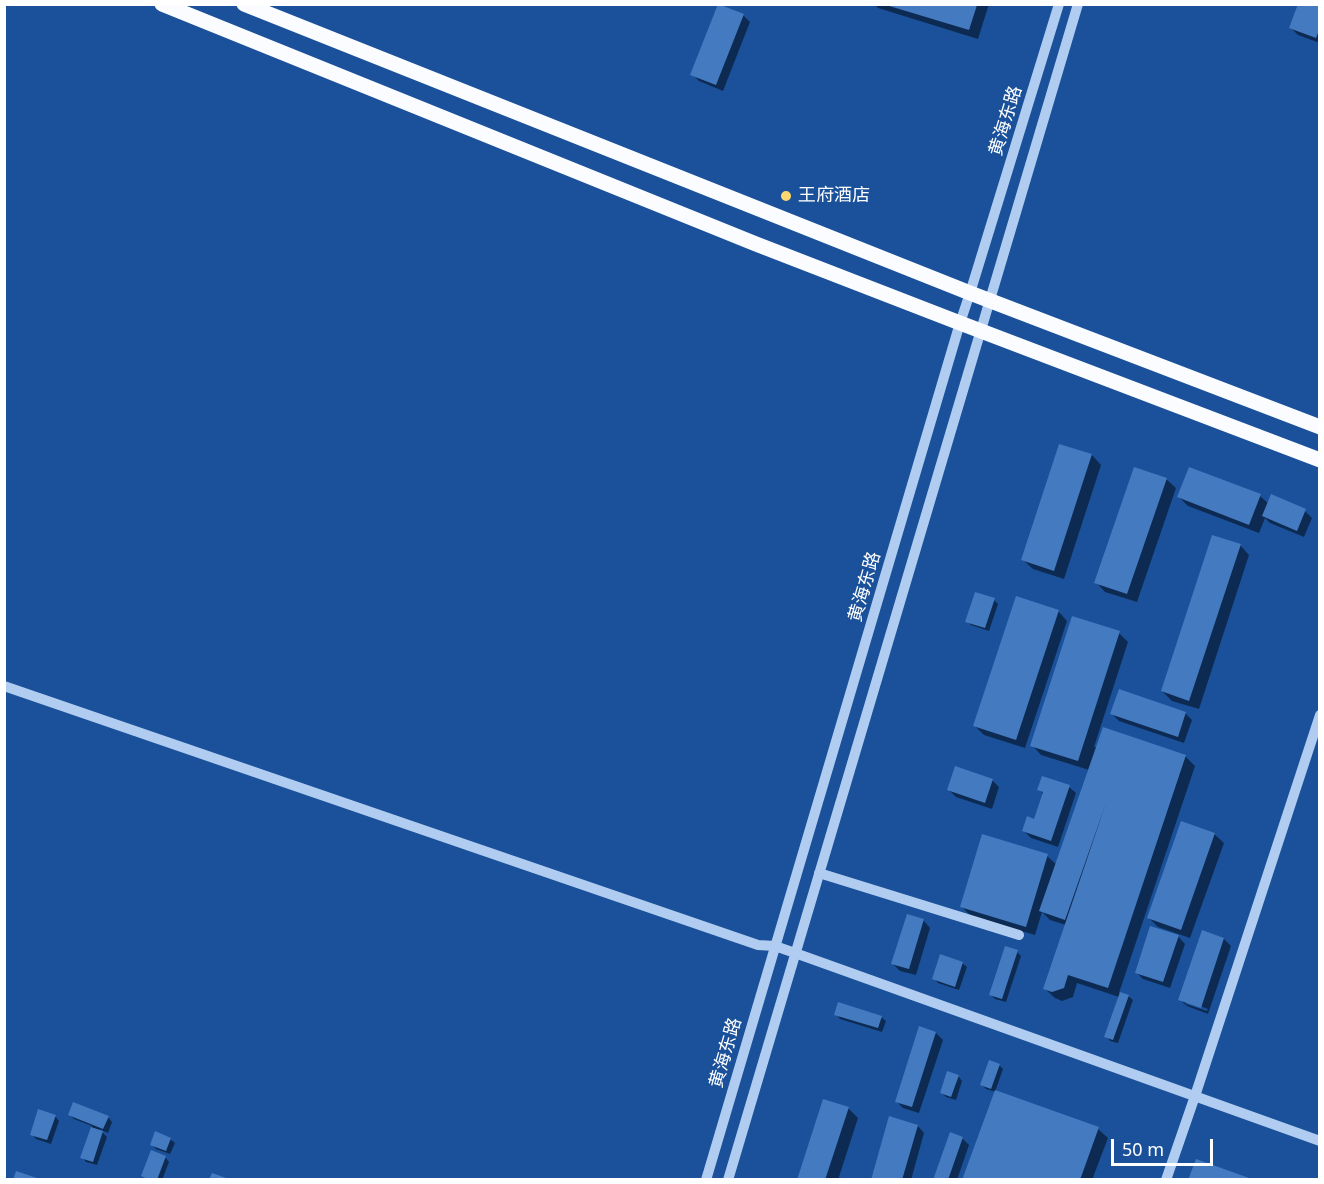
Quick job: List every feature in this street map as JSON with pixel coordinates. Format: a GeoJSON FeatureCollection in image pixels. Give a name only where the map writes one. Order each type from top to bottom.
{"type":"FeatureCollection","features":[{"type":"Feature","properties":{"kind":"main road"},"geometry":{"type":"LineString","coordinates":[[162,4],[745,239],[1320,460]]}},
{"type":"Feature","properties":{"kind":"main road"},"geometry":{"type":"LineString","coordinates":[[244,4],[970,293],[1320,427]]}},
{"type":"Feature","properties":{"kind":"street","name":"黄海东路"},"geometry":{"type":"LineString","coordinates":[[706,1179],[960,323],[1059,4]]}},
{"type":"Feature","properties":{"kind":"street","name":"黄海东路"},"geometry":{"type":"LineString","coordinates":[[728,1179],[1078,4]]}},
{"type":"Feature","properties":{"kind":"street"},"geometry":{"type":"LineString","coordinates":[[4,686],[758,945],[775,946],[1320,1141]]}},
{"type":"Feature","properties":{"kind":"street"},"geometry":{"type":"LineString","coordinates":[[1166,1179],[1320,715]]}},
{"type":"Feature","properties":{"kind":"street"},"geometry":{"type":"LineString","coordinates":[[819,873],[1019,935]]}},
{"type":"Feature","properties":{"kind":"building"},"geometry":{"type":"Polygon","coordinates":[[[718,4],[744,14],[716,85],[690,75],[718,4]]]}},
{"type":"Feature","properties":{"kind":"building"},"geometry":{"type":"Polygon","coordinates":[[[1298,4],[1320,4],[1320,28],[1316,38],[1289,28],[1298,4]]]}},
{"type":"Feature","properties":{"kind":"building"},"geometry":{"type":"Polygon","coordinates":[[[886,5],[977,5],[969,30],[886,5]]]}},
{"type":"Feature","properties":{"kind":"building"},"geometry":{"type":"Polygon","coordinates":[[[1059,444],[1092,454],[1054,571],[1021,560],[1059,444]]]}},
{"type":"Feature","properties":{"kind":"building"},"geometry":{"type":"Polygon","coordinates":[[[1134,467],[1167,478],[1127,594],[1094,583],[1134,467]]]}},
{"type":"Feature","properties":{"kind":"building"},"geometry":{"type":"Polygon","coordinates":[[[1189,467],[1261,494],[1249,525],[1177,497],[1189,467]]]}},
{"type":"Feature","properties":{"kind":"building"},"geometry":{"type":"Polygon","coordinates":[[[1271,494],[1306,509],[1297,531],[1262,516],[1271,494]]]}},
{"type":"Feature","properties":{"kind":"building"},"geometry":{"type":"Polygon","coordinates":[[[1212,535],[1241,544],[1189,701],[1161,691],[1212,535]]]}},
{"type":"Feature","properties":{"kind":"building"},"geometry":{"type":"Polygon","coordinates":[[[975,592],[995,598],[985,628],[965,622],[975,592]]]}},
{"type":"Feature","properties":{"kind":"building"},"geometry":{"type":"Polygon","coordinates":[[[1016,596],[1059,610],[1016,740],[973,726],[1016,596]]]}},
{"type":"Feature","properties":{"kind":"building"},"geometry":{"type":"Polygon","coordinates":[[[1072,616],[1120,631],[1078,761],[1030,746],[1072,616]]]}},
{"type":"Feature","properties":{"kind":"building"},"geometry":{"type":"Polygon","coordinates":[[[1119,689],[1186,712],[1178,737],[1110,714],[1119,689]]]}},
{"type":"Feature","properties":{"kind":"building"},"geometry":{"type":"Polygon","coordinates":[[[1103,727],[1186,755],[1108,988],[1068,975],[1064,988],[1052,992],[1043,989],[1106,803],[1065,920],[1039,911],[1103,727]]]}},
{"type":"Feature","properties":{"kind":"building"},"geometry":{"type":"Polygon","coordinates":[[[955,766],[993,779],[985,803],[947,790],[955,766]]]}},
{"type":"Feature","properties":{"kind":"building"},"geometry":{"type":"Polygon","coordinates":[[[1042,776],[1070,785],[1051,841],[1022,831],[1027,816],[1034,819],[1043,792],[1037,790],[1042,776]]]}},
{"type":"Feature","properties":{"kind":"building"},"geometry":{"type":"Polygon","coordinates":[[[1181,821],[1215,833],[1181,930],[1147,918],[1181,821]]]}},
{"type":"Feature","properties":{"kind":"building"},"geometry":{"type":"Polygon","coordinates":[[[982,834],[1048,854],[1026,927],[960,907],[982,834]]]}},
{"type":"Feature","properties":{"kind":"building"},"geometry":{"type":"Polygon","coordinates":[[[907,914],[924,919],[909,969],[891,964],[907,914]]]}},
{"type":"Feature","properties":{"kind":"building"},"geometry":{"type":"Polygon","coordinates":[[[1150,926],[1179,935],[1163,982],[1135,973],[1150,926]]]}},
{"type":"Feature","properties":{"kind":"building"},"geometry":{"type":"Polygon","coordinates":[[[1202,930],[1224,938],[1201,1008],[1178,1000],[1202,930]]]}},
{"type":"Feature","properties":{"kind":"building"},"geometry":{"type":"Polygon","coordinates":[[[1005,946],[1018,950],[1002,999],[989,995],[1005,946]]]}},
{"type":"Feature","properties":{"kind":"building"},"geometry":{"type":"Polygon","coordinates":[[[940,954],[963,962],[955,987],[932,979],[940,954]]]}},
{"type":"Feature","properties":{"kind":"building"},"geometry":{"type":"Polygon","coordinates":[[[1120,992],[1129,995],[1113,1040],[1104,1037],[1120,992]]]}},
{"type":"Feature","properties":{"kind":"building"},"geometry":{"type":"Polygon","coordinates":[[[838,1002],[882,1016],[878,1028],[834,1015],[838,1002]]]}},
{"type":"Feature","properties":{"kind":"building"},"geometry":{"type":"Polygon","coordinates":[[[919,1026],[936,1032],[912,1107],[895,1102],[919,1026]]]}},
{"type":"Feature","properties":{"kind":"building"},"geometry":{"type":"Polygon","coordinates":[[[989,1060],[1000,1064],[991,1089],[980,1085],[989,1060]]]}},
{"type":"Feature","properties":{"kind":"building"},"geometry":{"type":"Polygon","coordinates":[[[947,1071],[959,1075],[951,1097],[940,1093],[947,1071]]]}},
{"type":"Feature","properties":{"kind":"building"},"geometry":{"type":"Polygon","coordinates":[[[995,1090],[1099,1127],[1080,1180],[962,1180],[995,1090]]]}},
{"type":"Feature","properties":{"kind":"building"},"geometry":{"type":"Polygon","coordinates":[[[823,1099],[849,1107],[825,1180],[797,1180],[823,1099]]]}},
{"type":"Feature","properties":{"kind":"building"},"geometry":{"type":"Polygon","coordinates":[[[73,1102],[109,1116],[103,1129],[68,1115],[73,1102]]]}},
{"type":"Feature","properties":{"kind":"building"},"geometry":{"type":"Polygon","coordinates":[[[38,1109],[56,1115],[47,1140],[30,1135],[38,1109]]]}},
{"type":"Feature","properties":{"kind":"building"},"geometry":{"type":"Polygon","coordinates":[[[889,1116],[918,1125],[902,1180],[871,1180],[889,1116]]]}},
{"type":"Feature","properties":{"kind":"building"},"geometry":{"type":"Polygon","coordinates":[[[91,1127],[103,1131],[93,1162],[80,1158],[91,1127]]]}},
{"type":"Feature","properties":{"kind":"building"},"geometry":{"type":"Polygon","coordinates":[[[155,1131],[171,1138],[166,1151],[150,1145],[155,1131]]]}},
{"type":"Feature","properties":{"kind":"building"},"geometry":{"type":"Polygon","coordinates":[[[950,1132],[963,1137],[948,1180],[933,1180],[950,1132]]]}},
{"type":"Feature","properties":{"kind":"building"},"geometry":{"type":"Polygon","coordinates":[[[151,1150],[166,1156],[157,1180],[149,1180],[141,1176],[151,1150]]]}},
{"type":"Feature","properties":{"kind":"building"},"geometry":{"type":"Polygon","coordinates":[[[1196,1159],[1252,1179],[1252,1180],[1188,1180],[1196,1159]]]}},
{"type":"Feature","properties":{"kind":"building"},"geometry":{"type":"Polygon","coordinates":[[[16,1171],[40,1179],[40,1180],[13,1180],[16,1171]]]}},
{"type":"Feature","properties":{"kind":"building"},"geometry":{"type":"Polygon","coordinates":[[[212,1173],[229,1179],[229,1180],[209,1180],[212,1173]]]}},
{"type":"Feature","properties":{"kind":"place","name":"王府酒店"},"geometry":{"type":"Point","coordinates":[786,196]}}]}
